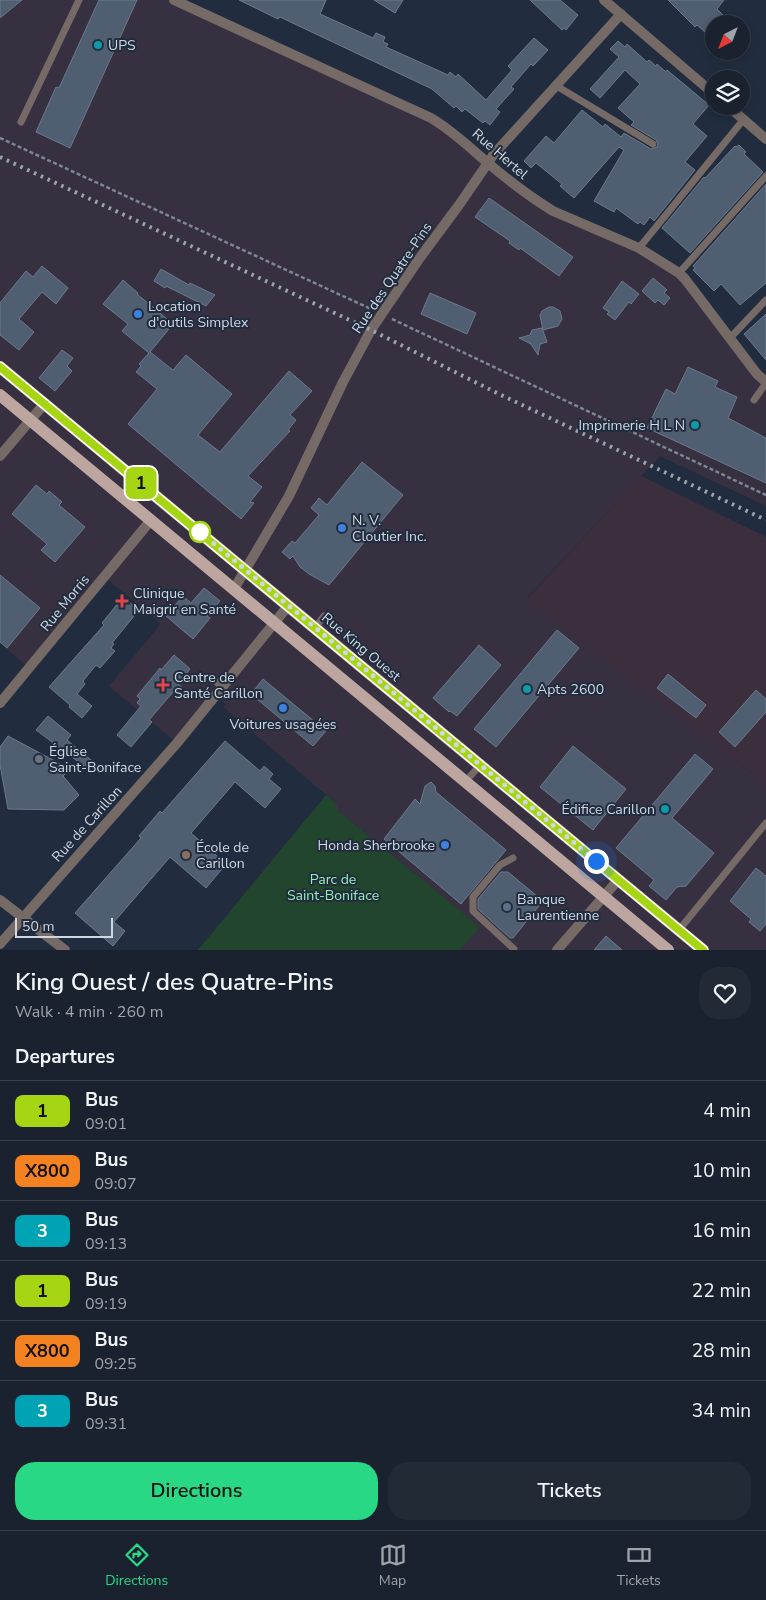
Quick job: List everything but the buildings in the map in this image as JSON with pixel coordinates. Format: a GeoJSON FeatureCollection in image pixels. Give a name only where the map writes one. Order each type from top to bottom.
{"type":"FeatureCollection","features":[{"type":"Feature","properties":{"kind":"main road","name":"Rue King Ouest"},"geometry":{"type":"LineString","coordinates":[[0,366],[704,950]]}},
{"type":"Feature","properties":{"kind":"main road"},"geometry":{"type":"LineString","coordinates":[[0,395],[668,950]]}},
{"type":"Feature","properties":{"kind":"street","name":"Rue Hertel"},"geometry":{"type":"LineString","coordinates":[[174,0],[431,118],[456,135],[518,188],[553,211],[639,248],[679,273],[686,279],[757,374],[766,383]]}},
{"type":"Feature","properties":{"kind":"street"},"geometry":{"type":"LineString","coordinates":[[604,0],[705,86]]}},
{"type":"Feature","properties":{"kind":"street","name":"Rue des Quatre-Pins"},"geometry":{"type":"LineString","coordinates":[[234,589],[289,496],[343,382],[371,330],[488,163],[555,85],[621,14]]}},
{"type":"Feature","properties":{"kind":"street"},"geometry":{"type":"LineString","coordinates":[[738,115],[766,139]]}},
{"type":"Feature","properties":{"kind":"street"},"geometry":{"type":"LineString","coordinates":[[0,456],[45,403]]}},
{"type":"Feature","properties":{"kind":"street","name":"Rue Morris"},"geometry":{"type":"LineString","coordinates":[[0,703],[151,520]]}},
{"type":"Feature","properties":{"kind":"street","name":"Rue de Carillon"},"geometry":{"type":"LineString","coordinates":[[0,944],[177,743],[288,606]]}},
{"type":"Feature","properties":{"kind":"street"},"geometry":{"type":"LineString","coordinates":[[557,950],[618,880]]}},
{"type":"Feature","properties":{"kind":"street"},"geometry":{"type":"LineString","coordinates":[[0,900],[65,950]]}},
{"type":"Feature","properties":{"kind":"lane"},"geometry":{"type":"LineString","coordinates":[[21,122],[79,0]]}},
{"type":"Feature","properties":{"kind":"lane"},"geometry":{"type":"LineString","coordinates":[[555,85],[653,144]]}},
{"type":"Feature","properties":{"kind":"lane"},"geometry":{"type":"LineString","coordinates":[[639,248],[744,120]]}},
{"type":"Feature","properties":{"kind":"lane"},"geometry":{"type":"LineString","coordinates":[[679,273],[766,176]]}},
{"type":"Feature","properties":{"kind":"lane"},"geometry":{"type":"LineString","coordinates":[[730,338],[766,300]]}},
{"type":"Feature","properties":{"kind":"lane"},"geometry":{"type":"LineString","coordinates":[[754,400],[766,383]]}},
{"type":"Feature","properties":{"kind":"lane"},"geometry":{"type":"LineString","coordinates":[[314,628],[324,616]]}},
{"type":"Feature","properties":{"kind":"lane"},"geometry":{"type":"LineString","coordinates":[[212,678],[222,686]]}},
{"type":"Feature","properties":{"kind":"lane"},"geometry":{"type":"LineString","coordinates":[[466,782],[480,765]]}},
{"type":"Feature","properties":{"kind":"lane"},"geometry":{"type":"LineString","coordinates":[[679,930],[766,823]]}},
{"type":"Feature","properties":{"kind":"lane"},"geometry":{"type":"LineString","coordinates":[[513,858],[500,865],[473,897],[473,911],[514,949]]}},
{"type":"Feature","properties":{"kind":"shaded area"},"geometry":{"type":"Polygon","coordinates":[[[0,0],[174,0],[431,118],[518,188],[679,273],[766,382],[766,506],[660,456],[527,598],[736,762],[766,782],[766,950],[460,950],[479,927],[337,810],[337,804],[223,707],[226,704],[216,695],[177,743],[109,686],[161,624],[105,577],[30,669],[0,643],[0,0]]]}},
{"type":"Feature","properties":{"kind":"shaded area"},"geometry":{"type":"Polygon","coordinates":[[[641,476],[766,537],[766,782],[736,762],[527,599],[641,476]]]}},
{"type":"Feature","properties":{"kind":"green space","name":"Parc de Saint-Boniface"},"geometry":{"type":"Polygon","coordinates":[[[326,795],[337,804],[337,810],[480,927],[460,950],[198,950],[326,795]]]}},
{"type":"Feature","properties":{"kind":"railway"},"geometry":{"type":"LineString","coordinates":[[0,157],[371,330],[499,394],[766,520]]}},
{"type":"Feature","properties":{"kind":"bus line","name":"1"},"geometry":{"type":"LineString","coordinates":[[0,367],[703,950]]}},
{"type":"Feature","properties":{"kind":"place","name":"UPS"},"geometry":{"type":"Point","coordinates":[98,45]}},
{"type":"Feature","properties":{"kind":"place","name":"Location d'outils Simplex"},"geometry":{"type":"Point","coordinates":[138,314]}},
{"type":"Feature","properties":{"kind":"place","name":"Imprimerie H L N"},"geometry":{"type":"Point","coordinates":[695,425]}},
{"type":"Feature","properties":{"kind":"place","name":"N. V. Cloutier Inc."},"geometry":{"type":"Point","coordinates":[342,528]}},
{"type":"Feature","properties":{"kind":"place","name":"Clinique Maigrir en Santé"},"geometry":{"type":"Point","coordinates":[122,601]}},
{"type":"Feature","properties":{"kind":"place","name":"Centre de Santé Carillon"},"geometry":{"type":"Point","coordinates":[163,685]}},
{"type":"Feature","properties":{"kind":"place","name":"Apts 2600"},"geometry":{"type":"Point","coordinates":[527,689]}},
{"type":"Feature","properties":{"kind":"place","name":"Voitures usagées"},"geometry":{"type":"Point","coordinates":[283,708]}},
{"type":"Feature","properties":{"kind":"place","name":"Église Saint-Boniface"},"geometry":{"type":"Point","coordinates":[39,759]}},
{"type":"Feature","properties":{"kind":"place","name":"Édifice Carillon"},"geometry":{"type":"Point","coordinates":[665,809]}},
{"type":"Feature","properties":{"kind":"place","name":"Honda Sherbrooke"},"geometry":{"type":"Point","coordinates":[445,845]}},
{"type":"Feature","properties":{"kind":"place","name":"École de Carillon"},"geometry":{"type":"Point","coordinates":[186,855]}},
{"type":"Feature","properties":{"kind":"place","name":"Banque Laurentienne"},"geometry":{"type":"Point","coordinates":[507,907]}},
{"type":"Feature","properties":{"kind":"route"},"geometry":{"type":"LineString","coordinates":[[200,532],[596,861]]}}]}
